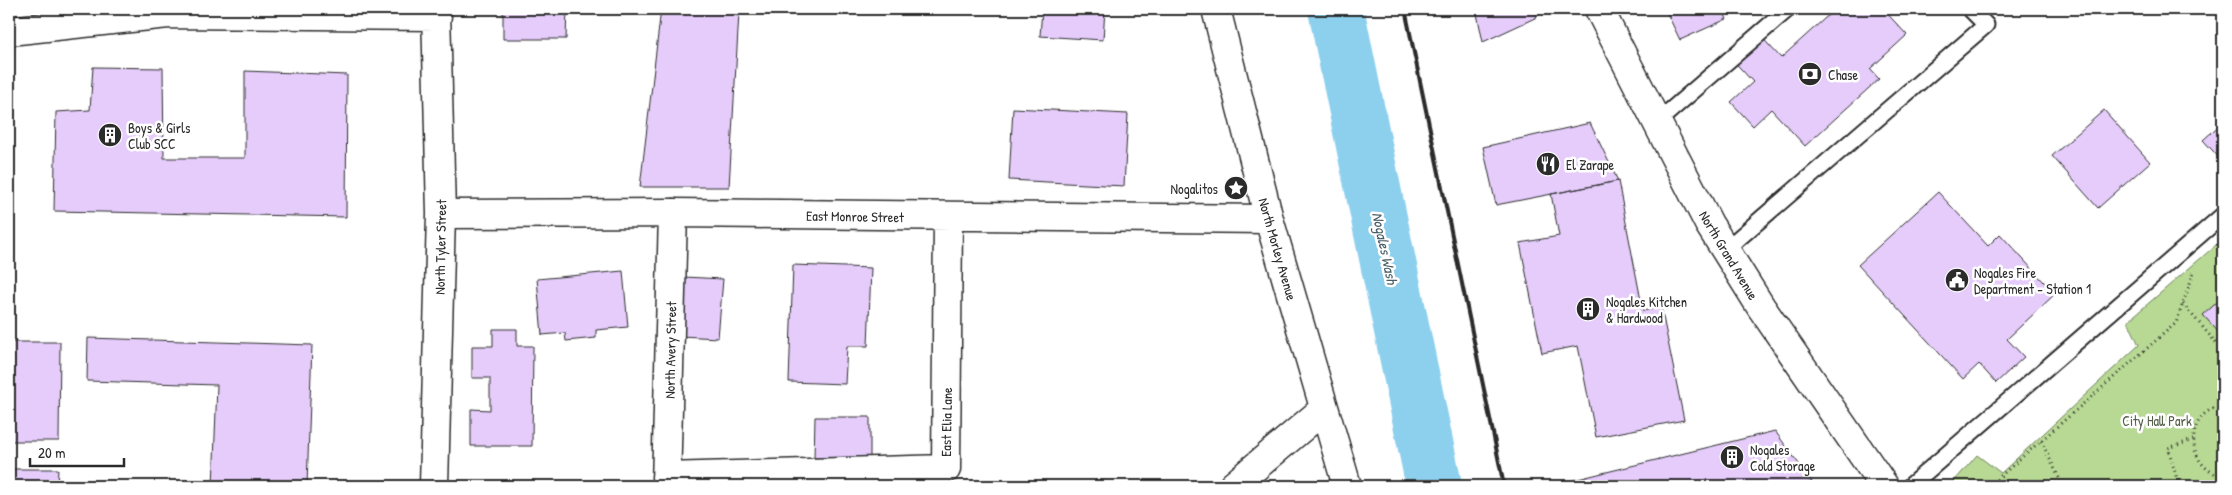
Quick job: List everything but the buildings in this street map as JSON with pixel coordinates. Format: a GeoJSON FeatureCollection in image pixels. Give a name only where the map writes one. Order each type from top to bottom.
{"type":"FeatureCollection","features":[{"type":"Feature","properties":{"kind":"street","name":"North Morley Avenue"},"geometry":{"type":"LineString","coordinates":[[1216,9],[1268,219],[1347,486]]}},
{"type":"Feature","properties":{"kind":"street","name":"North Grand Avenue"},"geometry":{"type":"LineString","coordinates":[[1599,9],[1656,123],[1725,250],[1761,308],[1884,486]]}},
{"type":"Feature","properties":{"kind":"street"},"geometry":{"type":"LineString","coordinates":[[9,31],[168,14],[437,12]]}},
{"type":"Feature","properties":{"kind":"street","name":"North Tyler Street"},"geometry":{"type":"LineString","coordinates":[[434,486],[441,214],[437,12]]}},
{"type":"Feature","properties":{"kind":"street","name":"East Monroe Street"},"geometry":{"type":"LineString","coordinates":[[441,214],[673,213],[1268,219]]}},
{"type":"Feature","properties":{"kind":"street","name":"North Avery Street"},"geometry":{"type":"LineString","coordinates":[[666,482],[673,213]]}},
{"type":"Feature","properties":{"kind":"street","name":"East Elia Lane"},"geometry":{"type":"LineString","coordinates":[[666,482],[946,469],[948,217]]}},
{"type":"Feature","properties":{"kind":"street"},"geometry":{"type":"LineString","coordinates":[[1233,486],[1324,409]]}},
{"type":"Feature","properties":{"kind":"lane"},"geometry":{"type":"LineString","coordinates":[[1656,123],[1788,9]]}},
{"type":"Feature","properties":{"kind":"lane"},"geometry":{"type":"LineString","coordinates":[[1725,250],[1986,25],[1970,9]]}},
{"type":"Feature","properties":{"kind":"lane"},"geometry":{"type":"LineString","coordinates":[[1910,486],[2223,215]]}},
{"type":"Feature","properties":{"kind":"path"},"geometry":{"type":"LineString","coordinates":[[1989,486],[2176,323],[2195,270]]}},
{"type":"Feature","properties":{"kind":"path"},"geometry":{"type":"LineString","coordinates":[[2182,304],[2223,351]]}},
{"type":"Feature","properties":{"kind":"path"},"geometry":{"type":"LineString","coordinates":[[2223,406],[2208,412],[2200,419],[2193,440],[2194,452],[2199,461],[2207,470],[2223,476]]}},
{"type":"Feature","properties":{"kind":"path"},"geometry":{"type":"LineString","coordinates":[[2180,486],[2168,448],[2193,440]]}},
{"type":"Feature","properties":{"kind":"path"},"geometry":{"type":"LineString","coordinates":[[2041,441],[2063,486]]}},
{"type":"Feature","properties":{"kind":"green space","name":"City Hall Park"},"geometry":{"type":"Polygon","coordinates":[[[2223,239],[2223,486],[1950,486],[1977,455],[2001,473],[2139,345],[2128,321],[2223,239]]]}},
{"type":"Feature","properties":{"kind":"waterway","name":"Nogales Wash"},"geometry":{"type":"LineString","coordinates":[[1336,9],[1434,486]]}},
{"type":"Feature","properties":{"kind":"railway"},"geometry":{"type":"LineString","coordinates":[[1405,9],[1504,486]]}},
{"type":"Feature","properties":{"kind":"place","name":"Chase"},"geometry":{"type":"Point","coordinates":[1810,74]}},
{"type":"Feature","properties":{"kind":"place","name":"Boys & Girls Club SCC"},"geometry":{"type":"Point","coordinates":[110,135]}},
{"type":"Feature","properties":{"kind":"place","name":"El Zarape"},"geometry":{"type":"Point","coordinates":[1548,164]}},
{"type":"Feature","properties":{"kind":"place","name":"Nogalitos"},"geometry":{"type":"Point","coordinates":[1236,188]}},
{"type":"Feature","properties":{"kind":"place","name":"Nogales Fire Department - Station 1"},"geometry":{"type":"Point","coordinates":[1957,280]}},
{"type":"Feature","properties":{"kind":"place","name":"Nogales Kitchen & Hardwood"},"geometry":{"type":"Point","coordinates":[1588,309]}},
{"type":"Feature","properties":{"kind":"place","name":"Nogales Cold Storage"},"geometry":{"type":"Point","coordinates":[1732,457]}}]}
